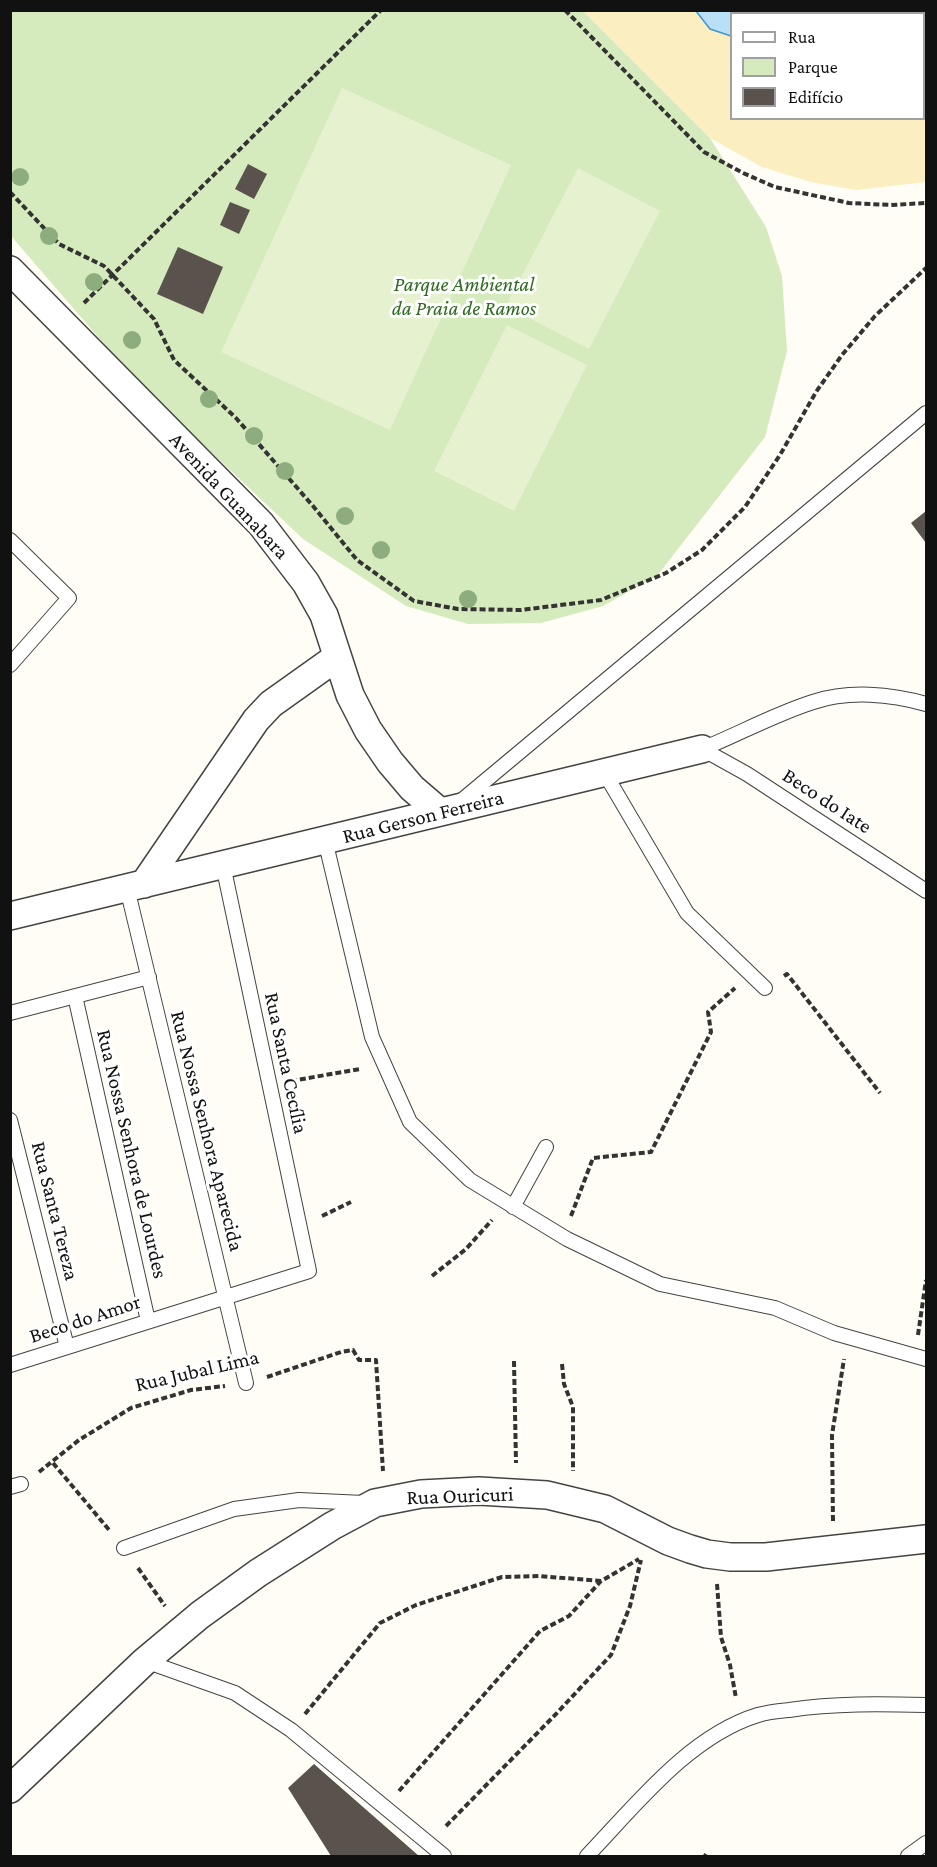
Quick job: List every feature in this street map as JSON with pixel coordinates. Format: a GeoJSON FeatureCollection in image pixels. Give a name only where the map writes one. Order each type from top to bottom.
{"type":"FeatureCollection","features":[{"type":"Feature","properties":{"kind":"street","name":"Avenida Guanabara"},"geometry":{"type":"LineString","coordinates":[[10,270],[261,524],[306,583],[324,615],[350,695],[368,730],[412,788],[445,811]]}},
{"type":"Feature","properties":{"kind":"street"},"geometry":{"type":"LineString","coordinates":[[136,886],[256,720],[271,704],[337,657]]}},
{"type":"Feature","properties":{"kind":"street","name":"Rua Gerson Ferreira"},"geometry":{"type":"LineString","coordinates":[[10,916],[702,749]]}},
{"type":"Feature","properties":{"kind":"street","name":"Rua Ouricuri"},"geometry":{"type":"LineString","coordinates":[[10,1789],[145,1661],[200,1615],[258,1573],[332,1526],[380,1502],[421,1494],[479,1491],[547,1495],[605,1509],[669,1541],[715,1555],[766,1557],[927,1539]]}},
{"type":"Feature","properties":{"kind":"lane"},"geometry":{"type":"LineString","coordinates":[[445,811],[927,412]]}},
{"type":"Feature","properties":{"kind":"lane"},"geometry":{"type":"LineString","coordinates":[[10,540],[69,598],[13,656]]}},
{"type":"Feature","properties":{"kind":"lane"},"geometry":{"type":"LineString","coordinates":[[702,749],[814,701],[855,694],[901,697],[927,704]]}},
{"type":"Feature","properties":{"kind":"lane","name":"Beco do Iate"},"geometry":{"type":"LineString","coordinates":[[702,749],[747,774],[927,891]]}},
{"type":"Feature","properties":{"kind":"lane"},"geometry":{"type":"LineString","coordinates":[[604,772],[687,913],[765,988]]}},
{"type":"Feature","properties":{"kind":"lane"},"geometry":{"type":"LineString","coordinates":[[325,840],[372,1037],[410,1122],[470,1180],[563,1236],[660,1284],[775,1308],[848,1337],[921,1358]]}},
{"type":"Feature","properties":{"kind":"lane","name":"Rua Santa Cecília"},"geometry":{"type":"LineString","coordinates":[[223,865],[309,1271]]}},
{"type":"Feature","properties":{"kind":"lane","name":"Rua Nossa Senhora Aparecida"},"geometry":{"type":"LineString","coordinates":[[136,886],[149,977],[246,1383]]}},
{"type":"Feature","properties":{"kind":"lane"},"geometry":{"type":"LineString","coordinates":[[10,1013],[149,977]]}},
{"type":"Feature","properties":{"kind":"lane","name":"Rua Nossa Senhora de Lourdes"},"geometry":{"type":"LineString","coordinates":[[75,996],[148,1321]]}},
{"type":"Feature","properties":{"kind":"lane","name":"Rua Santa Tereza"},"geometry":{"type":"LineString","coordinates":[[10,1120],[67,1347]]}},
{"type":"Feature","properties":{"kind":"lane"},"geometry":{"type":"LineString","coordinates":[[510,1206],[546,1147]]}},
{"type":"Feature","properties":{"kind":"lane","name":"Beco do Amor"},"geometry":{"type":"LineString","coordinates":[[10,1365],[309,1271]]}},
{"type":"Feature","properties":{"kind":"lane"},"geometry":{"type":"LineString","coordinates":[[124,1548],[234,1509],[299,1500],[380,1502]]}},
{"type":"Feature","properties":{"kind":"lane"},"geometry":{"type":"LineString","coordinates":[[145,1661],[235,1692],[291,1730],[444,1857]]}},
{"type":"Feature","properties":{"kind":"lane"},"geometry":{"type":"LineString","coordinates":[[587,1857],[686,1756],[710,1738],[741,1722],[759,1714],[822,1705],[927,1705]]}},
{"type":"Feature","properties":{"kind":"lane"},"geometry":{"type":"LineString","coordinates":[[908,1857],[927,1843]]}},
{"type":"Feature","properties":{"kind":"path"},"geometry":{"type":"LineString","coordinates":[[62,324],[114,276],[381,10]]}},
{"type":"Feature","properties":{"kind":"path"},"geometry":{"type":"LineString","coordinates":[[565,10],[704,152],[743,173],[775,187],[849,203],[891,205],[927,203]]}},
{"type":"Feature","properties":{"kind":"path"},"geometry":{"type":"LineString","coordinates":[[10,192],[59,244],[104,266],[114,276],[154,319],[174,360],[236,418],[357,560],[414,601],[458,609],[521,610],[601,600],[666,573],[702,550],[745,507],[780,455],[816,392],[842,355],[875,316],[927,268]]}},
{"type":"Feature","properties":{"kind":"path"},"geometry":{"type":"LineString","coordinates":[[563,1236],[593,1158],[651,1152],[711,1032],[708,1012],[751,974]]}},
{"type":"Feature","properties":{"kind":"path"},"geometry":{"type":"LineString","coordinates":[[765,988],[787,974],[880,1093]]}},
{"type":"Feature","properties":{"kind":"path"},"geometry":{"type":"LineString","coordinates":[[269,1084],[384,1065]]}},
{"type":"Feature","properties":{"kind":"path"},"geometry":{"type":"LineString","coordinates":[[299,1227],[351,1202]]}},
{"type":"Feature","properties":{"kind":"path"},"geometry":{"type":"LineString","coordinates":[[432,1276],[466,1249],[510,1206]]}},
{"type":"Feature","properties":{"kind":"path"},"geometry":{"type":"LineString","coordinates":[[921,1358],[927,1280]]}},
{"type":"Feature","properties":{"kind":"path"},"geometry":{"type":"LineString","coordinates":[[834,1550],[831,1492],[832,1435],[848,1337]]}},
{"type":"Feature","properties":{"kind":"path","name":"Rua Jubal Lima"},"geometry":{"type":"LineString","coordinates":[[16,1485],[53,1462],[79,1440],[131,1408],[191,1390],[246,1383],[353,1350],[359,1360],[376,1360],[380,1502]]}},
{"type":"Feature","properties":{"kind":"path"},"geometry":{"type":"LineString","coordinates":[[514,1361],[516,1493]]}},
{"type":"Feature","properties":{"kind":"path"},"geometry":{"type":"LineString","coordinates":[[562,1364],[564,1384],[573,1407],[573,1502]]}},
{"type":"Feature","properties":{"kind":"path"},"geometry":{"type":"LineString","coordinates":[[715,1555],[722,1637],[741,1722]]}},
{"type":"Feature","properties":{"kind":"path"},"geometry":{"type":"LineString","coordinates":[[385,1808],[540,1630],[569,1616],[601,1581],[642,1557],[630,1606],[610,1655],[556,1714],[428,1844]]}},
{"type":"Feature","properties":{"kind":"path"},"geometry":{"type":"LineString","coordinates":[[291,1730],[380,1623],[416,1605],[502,1577],[539,1576],[601,1581]]}},
{"type":"Feature","properties":{"kind":"green space","name":"Parque Ambiental da Praia de Ramos"},"geometry":{"type":"Polygon","coordinates":[[[10,11],[583,11],[710,138],[766,227],[782,276],[787,351],[765,437],[657,576],[603,606],[541,623],[468,624],[406,606],[303,539],[136,381],[11,236],[10,11]]]}},
{"type":"Feature","properties":{"kind":"green space"},"geometry":{"type":"Polygon","coordinates":[[[342,88],[511,165],[390,430],[221,352],[342,88]]]}},
{"type":"Feature","properties":{"kind":"green space"},"geometry":{"type":"Polygon","coordinates":[[[578,168],[660,211],[589,349],[506,306],[578,168]]]}},
{"type":"Feature","properties":{"kind":"green space"},"geometry":{"type":"Polygon","coordinates":[[[507,325],[587,365],[514,511],[434,471],[507,325]]]}},
{"type":"Feature","properties":{"kind":"sand"},"geometry":{"type":"Polygon","coordinates":[[[583,11],[696,11],[710,29],[730,36],[730,120],[925,120],[926,51],[926,182],[856,190],[811,182],[762,167],[710,138],[583,11]]]}},
{"type":"Feature","properties":{"kind":"water"},"geometry":{"type":"Polygon","coordinates":[[[696,11],[926,11],[926,51],[925,12],[730,12],[730,36],[710,29],[696,11]]]}},
{"type":"Feature","properties":{"kind":"building"},"geometry":{"type":"Polygon","coordinates":[[[248,164],[267,174],[254,199],[235,189],[248,164]]]}},
{"type":"Feature","properties":{"kind":"building"},"geometry":{"type":"Polygon","coordinates":[[[230,202],[250,210],[239,234],[220,225],[230,202]]]}},
{"type":"Feature","properties":{"kind":"building"},"geometry":{"type":"Polygon","coordinates":[[[178,247],[223,267],[203,314],[157,294],[178,247]]]}},
{"type":"Feature","properties":{"kind":"building"},"geometry":{"type":"Polygon","coordinates":[[[926,511],[926,543],[911,523],[926,511]]]}},
{"type":"Feature","properties":{"kind":"building"},"geometry":{"type":"Polygon","coordinates":[[[314,1764],[419,1856],[331,1856],[288,1788],[314,1764]]]}}]}
